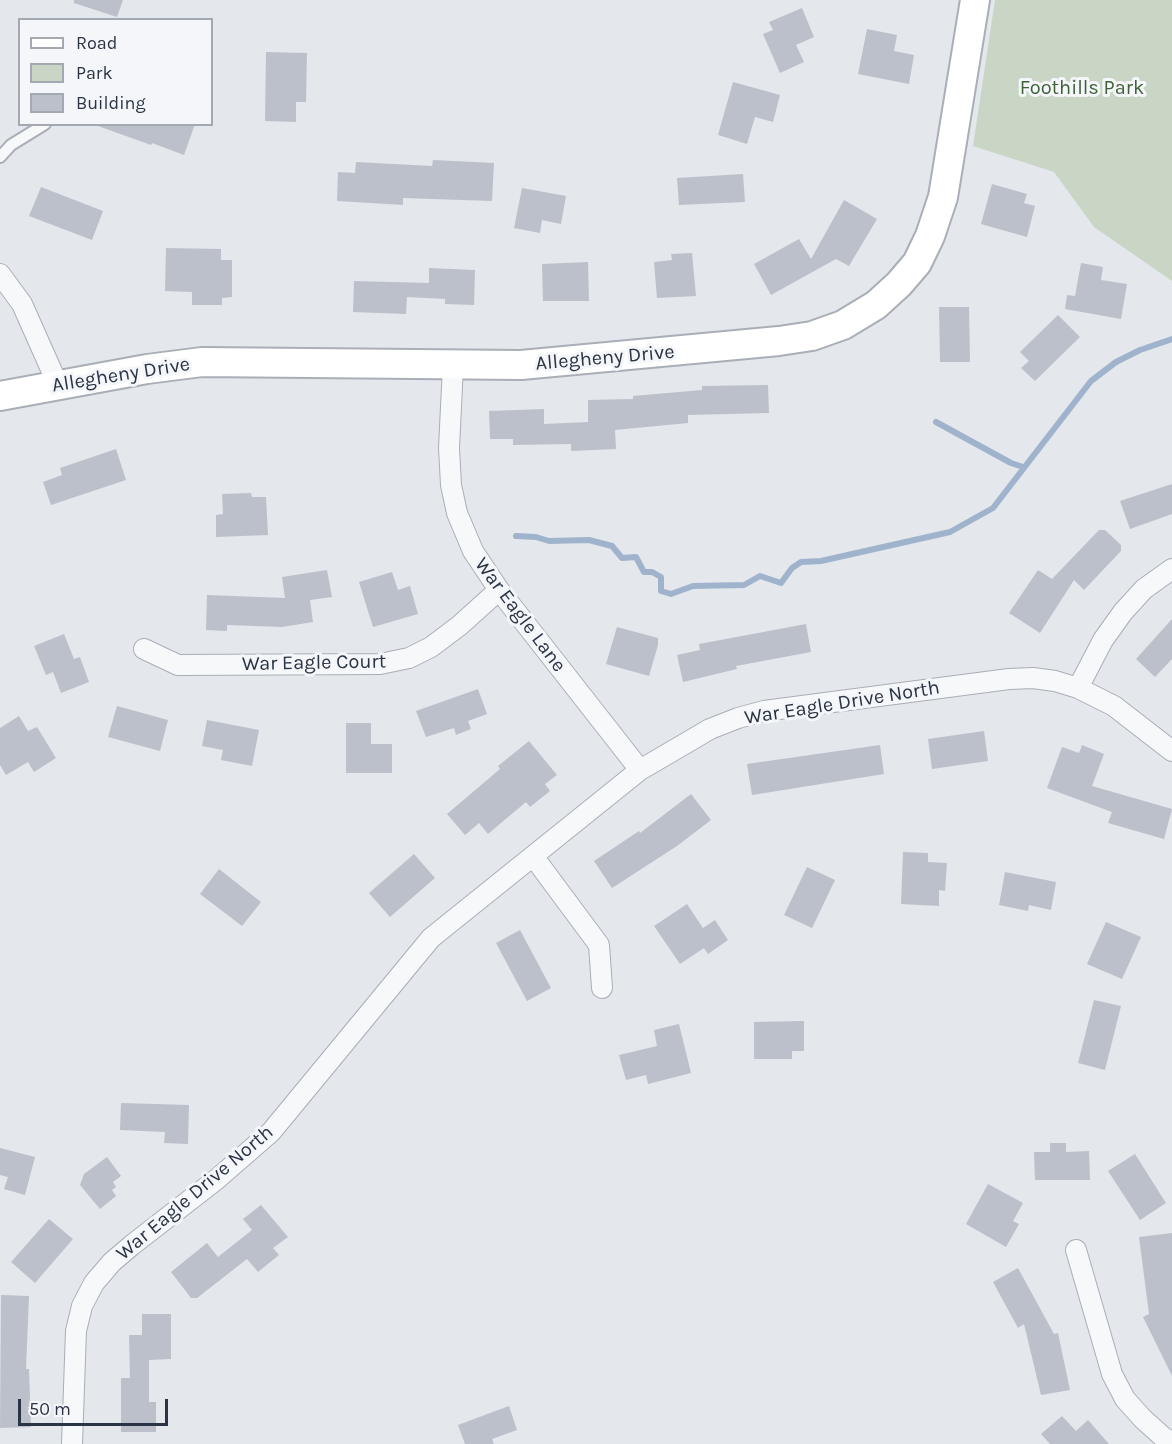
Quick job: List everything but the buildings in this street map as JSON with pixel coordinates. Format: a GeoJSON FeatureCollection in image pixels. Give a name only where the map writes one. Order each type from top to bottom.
{"type":"FeatureCollection","features":[{"type":"Feature","properties":{"kind":"street","name":"Allegheny Drive"},"geometry":{"type":"LineString","coordinates":[[0,396],[147,369],[202,362],[521,365],[779,341],[812,336],[843,325],[876,305],[899,284],[917,262],[930,236],[943,197],[975,0]]}},
{"type":"Feature","properties":{"kind":"street"},"geometry":{"type":"LineString","coordinates":[[0,274],[22,304],[58,385]]}},
{"type":"Feature","properties":{"kind":"street","name":"War Eagle Lane"},"geometry":{"type":"LineString","coordinates":[[453,366],[449,448],[451,484],[457,513],[473,551],[499,590],[640,770]]}},
{"type":"Feature","properties":{"kind":"street"},"geometry":{"type":"LineString","coordinates":[[1078,688],[1103,640],[1123,612],[1144,589],[1172,569]]}},
{"type":"Feature","properties":{"kind":"street","name":"War Eagle Court"},"geometry":{"type":"LineString","coordinates":[[144,649],[178,665],[380,664],[409,658],[430,647],[459,626],[499,590]]}},
{"type":"Feature","properties":{"kind":"street","name":"War Eagle Drive North"},"geometry":{"type":"LineString","coordinates":[[72,1444],[76,1331],[82,1306],[94,1283],[112,1262],[218,1179],[271,1132],[431,938],[640,770],[710,729],[764,711],[1009,679],[1033,678],[1055,681],[1078,688],[1114,706],[1172,751]]}},
{"type":"Feature","properties":{"kind":"street"},"geometry":{"type":"LineString","coordinates":[[533,856],[599,945],[602,988]]}},
{"type":"Feature","properties":{"kind":"street"},"geometry":{"type":"LineString","coordinates":[[1076,1250],[1112,1374],[1125,1399],[1143,1419],[1172,1442]]}},
{"type":"Feature","properties":{"kind":"lane"},"geometry":{"type":"LineString","coordinates":[[0,157],[11,145],[42,126]]}},
{"type":"Feature","properties":{"kind":"green space","name":"Foothills Park"},"geometry":{"type":"Polygon","coordinates":[[[995,0],[1172,0],[1172,281],[1094,227],[1054,172],[973,146],[995,0]]]}},
{"type":"Feature","properties":{"kind":"waterway"},"geometry":{"type":"LineString","coordinates":[[516,536],[536,537],[549,541],[589,540],[612,546],[622,558],[636,557],[644,572],[652,572],[661,577],[661,591],[671,594],[693,586],[744,585],[760,576],[781,583],[792,568],[801,562],[821,561],[950,532],[993,508],[1091,381],[1116,362],[1140,350],[1172,339]]}},
{"type":"Feature","properties":{"kind":"waterway"},"geometry":{"type":"LineString","coordinates":[[936,422],[1011,463],[1023,467]]}}]}
